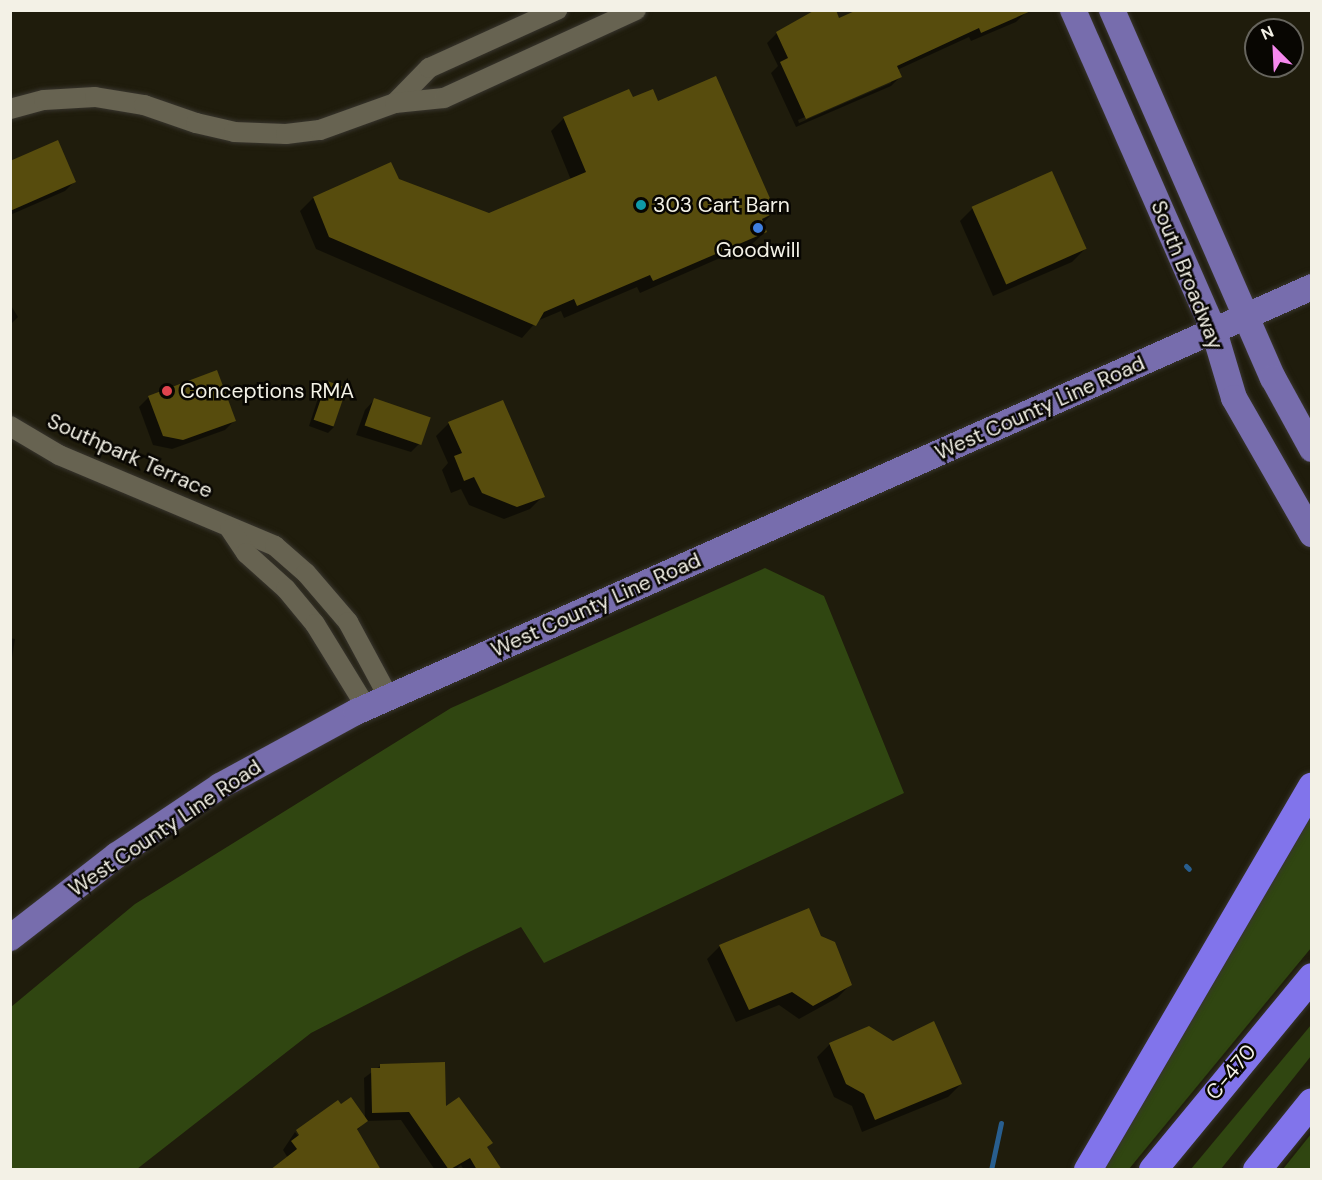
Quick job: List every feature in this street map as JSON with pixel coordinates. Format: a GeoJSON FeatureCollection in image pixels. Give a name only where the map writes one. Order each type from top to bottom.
{"type":"FeatureCollection","features":[{"type":"Feature","properties":{"kind":"highway"},"geometry":{"type":"LineString","coordinates":[[1088,1170],[1311,787]]}},
{"type":"Feature","properties":{"kind":"highway","name":"C-470"},"geometry":{"type":"LineString","coordinates":[[1152,1170],[1311,977]]}},
{"type":"Feature","properties":{"kind":"highway"},"geometry":{"type":"LineString","coordinates":[[1257,1170],[1311,1102]]}},
{"type":"Feature","properties":{"kind":"main road","name":"South Broadway"},"geometry":{"type":"LineString","coordinates":[[1073,10],[1214,331],[1227,380],[1244,419],[1311,534]]}},
{"type":"Feature","properties":{"kind":"main road","name":"South Broadway"},"geometry":{"type":"LineString","coordinates":[[1112,10],[1248,316],[1273,378],[1311,449]]}},
{"type":"Feature","properties":{"kind":"main road","name":"West County Line Road"},"geometry":{"type":"LineString","coordinates":[[10,938],[117,855],[220,786],[377,702],[1311,287]]}},
{"type":"Feature","properties":{"kind":"street"},"geometry":{"type":"LineString","coordinates":[[395,103],[429,68],[557,10]]}},
{"type":"Feature","properties":{"kind":"street"},"geometry":{"type":"LineString","coordinates":[[10,109],[44,100],[95,97],[144,105],[216,129],[286,134],[343,124],[395,103],[444,98],[636,10]]}},
{"type":"Feature","properties":{"kind":"street","name":"Southpark Terrace"},"geometry":{"type":"LineString","coordinates":[[10,426],[59,455],[187,507],[230,529],[261,537],[275,546],[318,585],[370,657],[377,702]]}},
{"type":"Feature","properties":{"kind":"street","name":"Southpark Terrace"},"geometry":{"type":"LineString","coordinates":[[230,529],[246,553],[286,589],[377,702]]}},
{"type":"Feature","properties":{"kind":"green space"},"geometry":{"type":"Polygon","coordinates":[[[765,568],[824,596],[904,793],[544,963],[521,927],[467,953],[311,1033],[137,1169],[11,1169],[11,1007],[135,904],[451,708],[765,568]]]}},
{"type":"Feature","properties":{"kind":"green space"},"geometry":{"type":"Polygon","coordinates":[[[1311,811],[1311,948],[1129,1169],[1102,1170],[1311,811]]]}},
{"type":"Feature","properties":{"kind":"green space"},"geometry":{"type":"Polygon","coordinates":[[[1311,1025],[1311,1056],[1221,1169],[1191,1169],[1311,1025]]]}},
{"type":"Feature","properties":{"kind":"green space"},"geometry":{"type":"Polygon","coordinates":[[[1311,1134],[1311,1169],[1283,1169],[1311,1134]]]}},
{"type":"Feature","properties":{"kind":"building"},"geometry":{"type":"Polygon","coordinates":[[[815,10],[836,10],[839,18],[857,10],[1033,10],[981,33],[979,28],[897,66],[902,77],[806,119],[780,62],[788,58],[776,32],[815,10]]]}},
{"type":"Feature","properties":{"kind":"building","name":"303 Cart Barn"},"geometry":{"type":"Polygon","coordinates":[[[716,76],[776,212],[762,219],[767,232],[653,281],[650,275],[577,306],[574,299],[544,312],[536,326],[329,237],[313,197],[391,162],[399,179],[489,213],[586,172],[563,117],[629,89],[633,97],[653,89],[658,101],[716,76]]]}},
{"type":"Feature","properties":{"kind":"building"},"geometry":{"type":"Polygon","coordinates":[[[58,140],[76,182],[10,211],[10,161],[58,140]]]}},
{"type":"Feature","properties":{"kind":"building"},"geometry":{"type":"Polygon","coordinates":[[[1052,171],[1087,249],[1006,284],[972,207],[1052,171]]]}},
{"type":"Feature","properties":{"kind":"building"},"geometry":{"type":"Polygon","coordinates":[[[217,370],[236,421],[183,440],[163,436],[148,396],[217,370]]]}},
{"type":"Feature","properties":{"kind":"building"},"geometry":{"type":"Polygon","coordinates":[[[327,381],[347,388],[334,427],[314,420],[327,381]]]}},
{"type":"Feature","properties":{"kind":"building"},"geometry":{"type":"Polygon","coordinates":[[[374,398],[431,418],[421,445],[365,425],[374,398]]]}},
{"type":"Feature","properties":{"kind":"building"},"geometry":{"type":"Polygon","coordinates":[[[503,400],[545,497],[517,507],[482,493],[474,477],[464,481],[454,456],[462,453],[448,422],[503,400]]]}},
{"type":"Feature","properties":{"kind":"building"},"geometry":{"type":"Polygon","coordinates":[[[809,908],[821,936],[835,942],[852,985],[813,1006],[792,992],[749,1010],[719,945],[809,908]]]}},
{"type":"Feature","properties":{"kind":"building"},"geometry":{"type":"Polygon","coordinates":[[[934,1021],[962,1084],[875,1120],[864,1094],[846,1084],[829,1043],[869,1026],[893,1041],[934,1021]]]}},
{"type":"Feature","properties":{"kind":"building"},"geometry":{"type":"Polygon","coordinates":[[[445,1062],[446,1106],[459,1097],[493,1143],[487,1147],[502,1170],[477,1170],[470,1158],[449,1170],[409,1112],[372,1113],[371,1068],[380,1068],[380,1064],[445,1062]]]}},
{"type":"Feature","properties":{"kind":"building"},"geometry":{"type":"Polygon","coordinates":[[[351,1097],[368,1121],[357,1129],[381,1170],[270,1170],[297,1149],[291,1141],[299,1135],[296,1130],[338,1100],[341,1104],[351,1097]]]}},
{"type":"Feature","properties":{"kind":"waterway"},"geometry":{"type":"LineString","coordinates":[[1186,866],[1189,869]]}},
{"type":"Feature","properties":{"kind":"waterway"},"geometry":{"type":"LineString","coordinates":[[991,1170],[1001,1123]]}},
{"type":"Feature","properties":{"kind":"place","name":"303 Cart Barn"},"geometry":{"type":"Point","coordinates":[641,205]}},
{"type":"Feature","properties":{"kind":"place","name":"Goodwill"},"geometry":{"type":"Point","coordinates":[758,228]}},
{"type":"Feature","properties":{"kind":"place","name":"Conceptions RMA"},"geometry":{"type":"Point","coordinates":[167,391]}}]}
